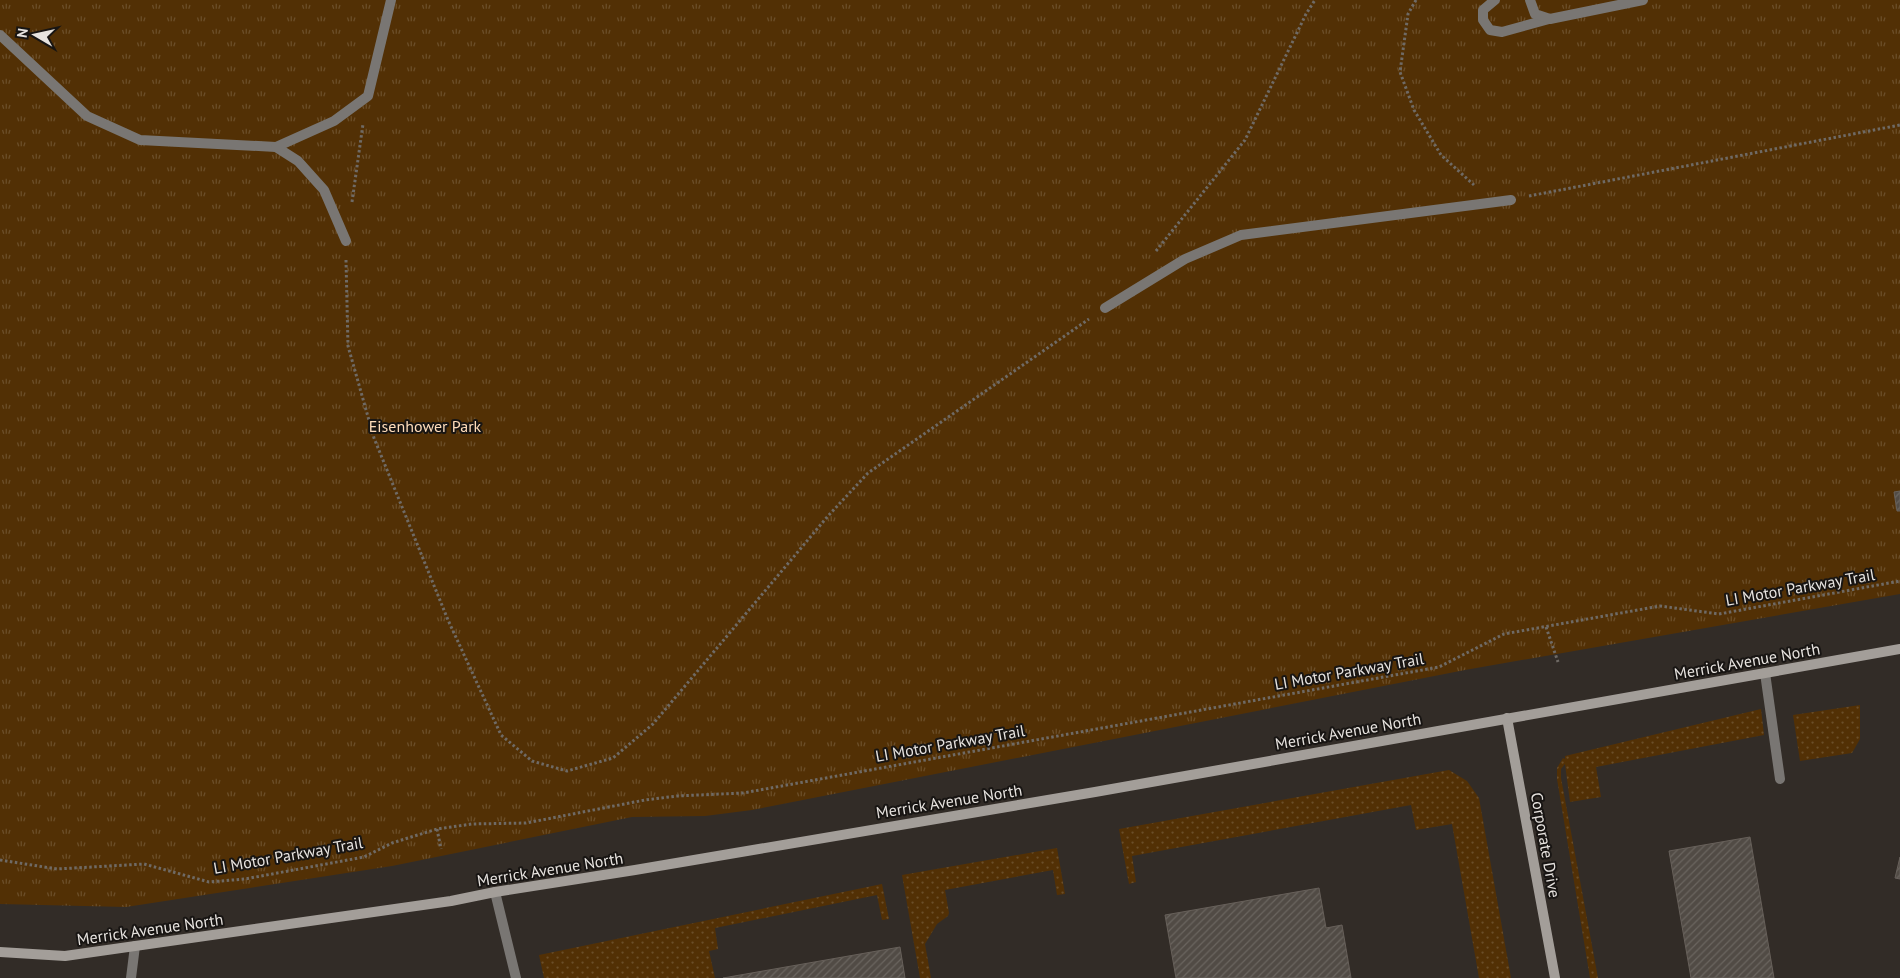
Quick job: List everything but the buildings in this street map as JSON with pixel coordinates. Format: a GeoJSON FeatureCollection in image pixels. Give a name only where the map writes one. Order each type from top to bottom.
{"type":"FeatureCollection","features":[{"type":"Feature","properties":{"kind":"main road","name":"Merrick Avenue North"},"geometry":{"type":"LineString","coordinates":[[0,952],[65,956],[451,901],[1095,792],[1900,649]]}},
{"type":"Feature","properties":{"kind":"main road","name":"Corporate Drive"},"geometry":{"type":"LineString","coordinates":[[1507,718],[1555,978]]}},
{"type":"Feature","properties":{"kind":"street"},"geometry":{"type":"LineString","coordinates":[[0,35],[87,116],[140,140],[276,147],[334,121],[368,96],[391,0]]}},
{"type":"Feature","properties":{"kind":"street"},"geometry":{"type":"LineString","coordinates":[[1495,0],[1482,10],[1483,20],[1490,30],[1502,32],[1550,19],[1643,0]]}},
{"type":"Feature","properties":{"kind":"street"},"geometry":{"type":"LineString","coordinates":[[1530,0],[1535,14],[1550,19]]}},
{"type":"Feature","properties":{"kind":"street"},"geometry":{"type":"LineString","coordinates":[[276,147],[298,161],[324,190],[346,241]]}},
{"type":"Feature","properties":{"kind":"street"},"geometry":{"type":"LineString","coordinates":[[1105,308],[1185,258],[1241,235],[1511,200]]}},
{"type":"Feature","properties":{"kind":"street"},"geometry":{"type":"LineString","coordinates":[[1765,673],[1780,779]]}},
{"type":"Feature","properties":{"kind":"street"},"geometry":{"type":"LineString","coordinates":[[496,892],[516,978]]}},
{"type":"Feature","properties":{"kind":"street"},"geometry":{"type":"LineString","coordinates":[[131,978],[135,946]]}},
{"type":"Feature","properties":{"kind":"path"},"geometry":{"type":"LineString","coordinates":[[1151,257],[1245,140],[1306,14],[1315,0]]}},
{"type":"Feature","properties":{"kind":"path"},"geometry":{"type":"LineString","coordinates":[[1416,0],[1408,14],[1400,72],[1414,110],[1441,155],[1477,187]]}},
{"type":"Feature","properties":{"kind":"path"},"geometry":{"type":"LineString","coordinates":[[352,202],[368,96]]}},
{"type":"Feature","properties":{"kind":"path"},"geometry":{"type":"LineString","coordinates":[[1511,200],[1900,125]]}},
{"type":"Feature","properties":{"kind":"path"},"geometry":{"type":"LineString","coordinates":[[346,241],[348,346],[350,356],[374,438],[448,620],[501,735],[532,761],[567,771],[613,758],[654,724],[821,524],[868,473],[1105,308]]}},
{"type":"Feature","properties":{"kind":"path","name":"LI Motor Parkway Trail"},"geometry":{"type":"LineString","coordinates":[[0,860],[57,869],[144,864],[209,882],[244,879],[364,857],[392,843],[437,829],[472,824],[526,824],[645,800],[677,796],[744,793],[1439,668],[1504,634],[1546,628],[1660,606],[1719,614],[1900,581]]}},
{"type":"Feature","properties":{"kind":"path"},"geometry":{"type":"LineString","coordinates":[[1546,628],[1558,662]]}},
{"type":"Feature","properties":{"kind":"path"},"geometry":{"type":"LineString","coordinates":[[437,829],[441,849]]}},
{"type":"Feature","properties":{"kind":"green space","name":"Eisenhower Park"},"geometry":{"type":"Polygon","coordinates":[[[0,0],[1900,0],[1900,594],[1465,670],[752,810],[705,816],[632,817],[392,866],[126,907],[0,904],[0,0]]]}},
{"type":"Feature","properties":{"kind":"green space"},"geometry":{"type":"Polygon","coordinates":[[[1860,705],[1860,739],[1852,753],[1800,761],[1793,715],[1860,705]]]}},
{"type":"Feature","properties":{"kind":"green space"},"geometry":{"type":"Polygon","coordinates":[[[1761,709],[1764,735],[1596,767],[1601,797],[1570,802],[1565,764],[1561,769],[1561,778],[1598,978],[1590,978],[1557,779],[1557,768],[1563,758],[1761,709]]]}},
{"type":"Feature","properties":{"kind":"green space"},"geometry":{"type":"Polygon","coordinates":[[[1449,770],[1467,781],[1479,798],[1511,978],[1479,978],[1452,824],[1416,830],[1411,805],[1132,856],[1136,882],[1129,884],[1119,829],[1449,770]]]}},
{"type":"Feature","properties":{"kind":"green space"},"geometry":{"type":"Polygon","coordinates":[[[1057,848],[1065,894],[1057,895],[1053,870],[945,890],[948,916],[937,924],[925,944],[931,978],[920,978],[902,875],[1057,848]]]}},
{"type":"Feature","properties":{"kind":"green space"},"geometry":{"type":"Polygon","coordinates":[[[882,884],[889,919],[882,920],[877,895],[715,928],[718,949],[709,951],[715,978],[544,978],[539,955],[882,884]]]}}]}
